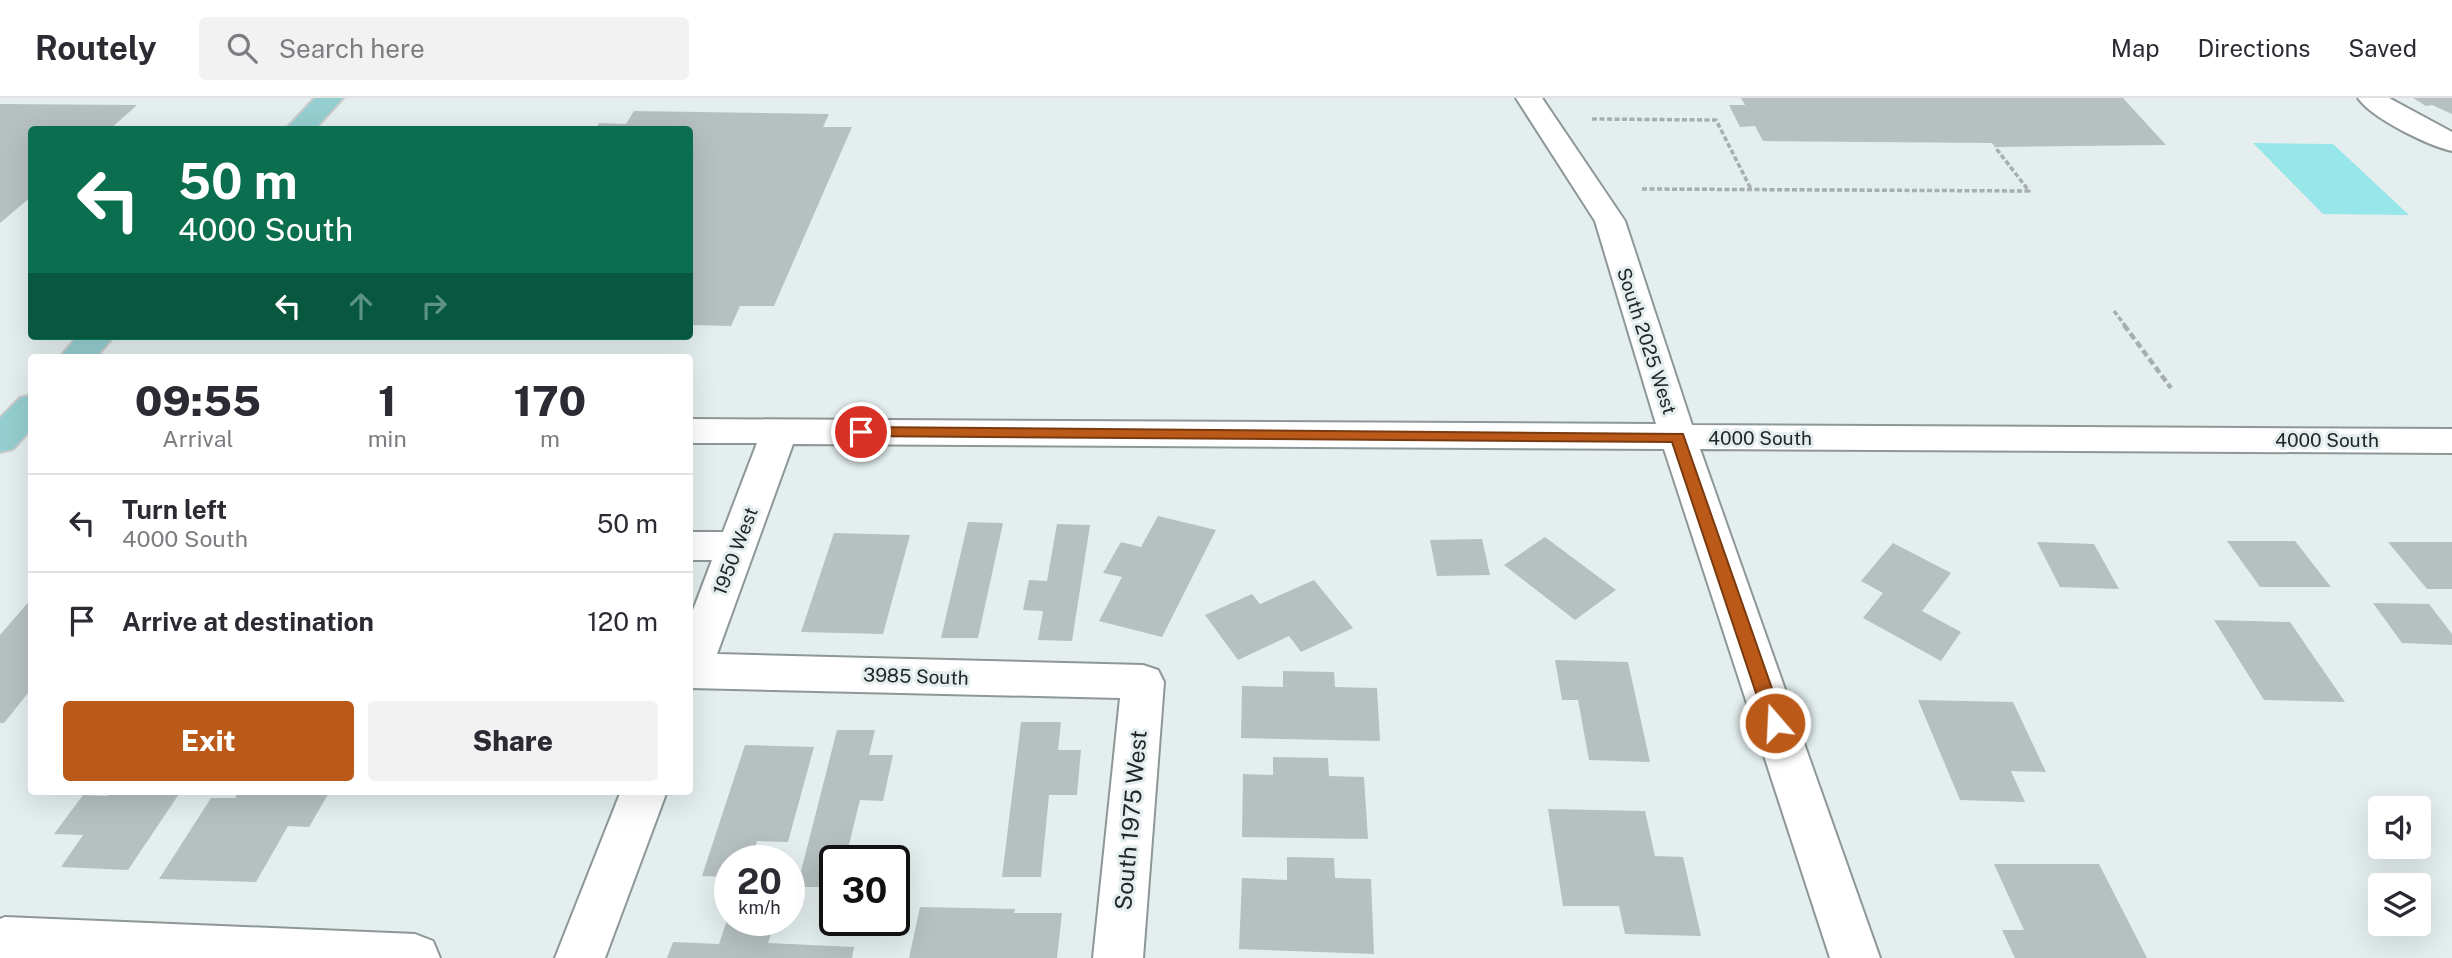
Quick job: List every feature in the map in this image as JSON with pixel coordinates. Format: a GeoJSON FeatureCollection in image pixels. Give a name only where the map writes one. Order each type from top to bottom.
{"type":"FeatureCollection","features":[{"type":"Feature","properties":{"kind":"main road"},"geometry":{"type":"LineString","coordinates":[[302,126],[330,98]]}},
{"type":"Feature","properties":{"kind":"main road"},"geometry":{"type":"LineString","coordinates":[[80,354],[93,340]]}},
{"type":"Feature","properties":{"kind":"street","name":"South 2025 West"},"geometry":{"type":"LineString","coordinates":[[1529,98],[1609,221],[1678,438],[1855,958]]}},
{"type":"Feature","properties":{"kind":"street"},"geometry":{"type":"LineString","coordinates":[[2371,98],[2404,119],[2452,143]]}},
{"type":"Feature","properties":{"kind":"street","name":"4000 South"},"geometry":{"type":"LineString","coordinates":[[693,431],[2452,440]]}},
{"type":"Feature","properties":{"kind":"street","name":"1950 West"},"geometry":{"type":"LineString","coordinates":[[693,663],[780,432]]}},
{"type":"Feature","properties":{"kind":"street"},"geometry":{"type":"LineString","coordinates":[[693,546],[736,546]]}},
{"type":"Feature","properties":{"kind":"street","name":"3985 South"},"geometry":{"type":"LineString","coordinates":[[693,671],[1143,682]]}},
{"type":"Feature","properties":{"kind":"street","name":"South 1975 West"},"geometry":{"type":"LineString","coordinates":[[1118,958],[1143,682]]}},
{"type":"Feature","properties":{"kind":"street"},"geometry":{"type":"LineString","coordinates":[[580,958],[642,795]]}},
{"type":"Feature","properties":{"kind":"street"},"geometry":{"type":"LineString","coordinates":[[3,943],[415,958]]}},
{"type":"Feature","properties":{"kind":"path"},"geometry":{"type":"LineString","coordinates":[[1591,119],[1716,120],[1751,189]]}},
{"type":"Feature","properties":{"kind":"path"},"geometry":{"type":"LineString","coordinates":[[1642,188],[2029,191],[1995,147]]}},
{"type":"Feature","properties":{"kind":"path"},"geometry":{"type":"LineString","coordinates":[[2114,311],[2171,388]]}},
{"type":"Feature","properties":{"kind":"shaded area"},"geometry":{"type":"Polygon","coordinates":[[[2253,143],[2333,144],[2409,215],[2323,214],[2253,143]]]}},
{"type":"Feature","properties":{"kind":"building"},"geometry":{"type":"Polygon","coordinates":[[[1741,98],[2123,98],[2166,145],[1995,147],[1992,143],[1763,141],[1755,126],[1740,127],[1729,105],[1745,105],[1741,98]]]}},
{"type":"Feature","properties":{"kind":"building"},"geometry":{"type":"Polygon","coordinates":[[[2413,98],[2452,98],[2452,114],[2432,105],[2426,106],[2413,98]]]}},
{"type":"Feature","properties":{"kind":"building"},"geometry":{"type":"Polygon","coordinates":[[[0,104],[137,105],[113,126],[28,126],[28,199],[0,223],[0,104]]]}},
{"type":"Feature","properties":{"kind":"building"},"geometry":{"type":"Polygon","coordinates":[[[634,111],[829,114],[823,127],[852,127],[774,306],[740,306],[731,326],[693,325],[693,126],[597,126],[599,123],[626,124],[634,111]]]}},
{"type":"Feature","properties":{"kind":"building"},"geometry":{"type":"Polygon","coordinates":[[[1158,516],[1216,530],[1162,637],[1099,621],[1122,577],[1103,573],[1121,542],[1141,547],[1158,516]]]}},
{"type":"Feature","properties":{"kind":"building"},"geometry":{"type":"Polygon","coordinates":[[[968,522],[1003,523],[978,638],[941,638],[968,522]]]}},
{"type":"Feature","properties":{"kind":"building"},"geometry":{"type":"Polygon","coordinates":[[[1057,524],[1090,525],[1072,641],[1038,640],[1043,611],[1023,610],[1029,580],[1047,581],[1057,524]]]}},
{"type":"Feature","properties":{"kind":"building"},"geometry":{"type":"Polygon","coordinates":[[[834,533],[910,535],[883,634],[801,632],[834,533]]]}},
{"type":"Feature","properties":{"kind":"building"},"geometry":{"type":"Polygon","coordinates":[[[1545,537],[1616,590],[1575,620],[1504,565],[1545,537]]]}},
{"type":"Feature","properties":{"kind":"building"},"geometry":{"type":"Polygon","coordinates":[[[1482,539],[1490,575],[1437,576],[1430,540],[1482,539]]]}},
{"type":"Feature","properties":{"kind":"building"},"geometry":{"type":"Polygon","coordinates":[[[2227,541],[2295,541],[2331,587],[2260,587],[2227,541]]]}},
{"type":"Feature","properties":{"kind":"building"},"geometry":{"type":"Polygon","coordinates":[[[2037,542],[2094,544],[2119,589],[2060,587],[2037,542]]]}},
{"type":"Feature","properties":{"kind":"building"},"geometry":{"type":"Polygon","coordinates":[[[2388,542],[2452,542],[2452,589],[2427,589],[2388,542]]]}},
{"type":"Feature","properties":{"kind":"building"},"geometry":{"type":"Polygon","coordinates":[[[1893,543],[1951,573],[1922,611],[1961,632],[1941,661],[1863,618],[1883,593],[1861,581],[1893,543]]]}},
{"type":"Feature","properties":{"kind":"building"},"geometry":{"type":"Polygon","coordinates":[[[1314,580],[1353,628],[1301,652],[1289,636],[1238,660],[1205,615],[1252,594],[1260,604],[1314,580]]]}},
{"type":"Feature","properties":{"kind":"building"},"geometry":{"type":"Polygon","coordinates":[[[28,603],[28,693],[4,723],[0,723],[0,635],[28,603]]]}},
{"type":"Feature","properties":{"kind":"building"},"geometry":{"type":"Polygon","coordinates":[[[2373,603],[2429,604],[2452,634],[2452,645],[2402,643],[2373,603]]]}},
{"type":"Feature","properties":{"kind":"building"},"geometry":{"type":"Polygon","coordinates":[[[2214,620],[2290,622],[2345,702],[2264,700],[2214,620]]]}},
{"type":"Feature","properties":{"kind":"building"},"geometry":{"type":"Polygon","coordinates":[[[1555,660],[1628,662],[1650,762],[1589,760],[1578,700],[1562,700],[1555,660]]]}},
{"type":"Feature","properties":{"kind":"building"},"geometry":{"type":"Polygon","coordinates":[[[1283,671],[1334,672],[1335,687],[1377,688],[1380,741],[1241,738],[1242,686],[1283,687],[1283,671]]]}},
{"type":"Feature","properties":{"kind":"building"},"geometry":{"type":"Polygon","coordinates":[[[1918,700],[2013,702],[2046,772],[2011,771],[2025,802],[1960,800],[1918,700]]]}},
{"type":"Feature","properties":{"kind":"building"},"geometry":{"type":"Polygon","coordinates":[[[1021,722],[1061,722],[1058,750],[1081,750],[1077,795],[1049,795],[1041,877],[1002,877],[1021,722]]]}},
{"type":"Feature","properties":{"kind":"building"},"geometry":{"type":"Polygon","coordinates":[[[837,730],[875,730],[869,755],[893,755],[883,801],[860,800],[849,845],[819,845],[819,887],[805,887],[805,856],[837,730]]]}},
{"type":"Feature","properties":{"kind":"building"},"geometry":{"type":"Polygon","coordinates":[[[745,745],[814,747],[788,842],[757,841],[756,845],[714,845],[714,876],[702,876],[745,745]]]}},
{"type":"Feature","properties":{"kind":"building"},"geometry":{"type":"Polygon","coordinates":[[[1273,757],[1328,758],[1329,776],[1364,777],[1368,839],[1242,837],[1243,774],[1273,775],[1273,757]]]}},
{"type":"Feature","properties":{"kind":"building"},"geometry":{"type":"Polygon","coordinates":[[[83,795],[178,795],[128,870],[61,867],[83,835],[54,834],[83,795]]]}},
{"type":"Feature","properties":{"kind":"building"},"geometry":{"type":"Polygon","coordinates":[[[237,795],[328,795],[309,827],[288,826],[256,882],[159,879],[211,798],[235,798],[237,795]]]}},
{"type":"Feature","properties":{"kind":"building"},"geometry":{"type":"Polygon","coordinates":[[[1548,809],[1645,811],[1655,856],[1683,857],[1701,936],[1625,934],[1619,906],[1563,906],[1548,809]]]}},
{"type":"Feature","properties":{"kind":"building"},"geometry":{"type":"Polygon","coordinates":[[[1287,857],[1334,858],[1335,878],[1371,879],[1374,954],[1239,949],[1242,878],[1287,880],[1287,857]]]}},
{"type":"Feature","properties":{"kind":"building"},"geometry":{"type":"Polygon","coordinates":[[[1994,864],[2099,864],[2147,958],[2015,958],[2002,930],[2024,930],[1994,864]]]}},
{"type":"Feature","properties":{"kind":"building"},"geometry":{"type":"Polygon","coordinates":[[[920,907],[1062,913],[1057,958],[909,958],[920,907]]]}},
{"type":"Feature","properties":{"kind":"building"},"geometry":{"type":"Polygon","coordinates":[[[722,936],[770,936],[768,943],[854,947],[852,958],[667,958],[673,942],[719,944],[722,936]]]}},
{"type":"Feature","properties":{"kind":"route"},"geometry":{"type":"LineString","coordinates":[[861,432],[1678,438],[1775,723]]}}]}
